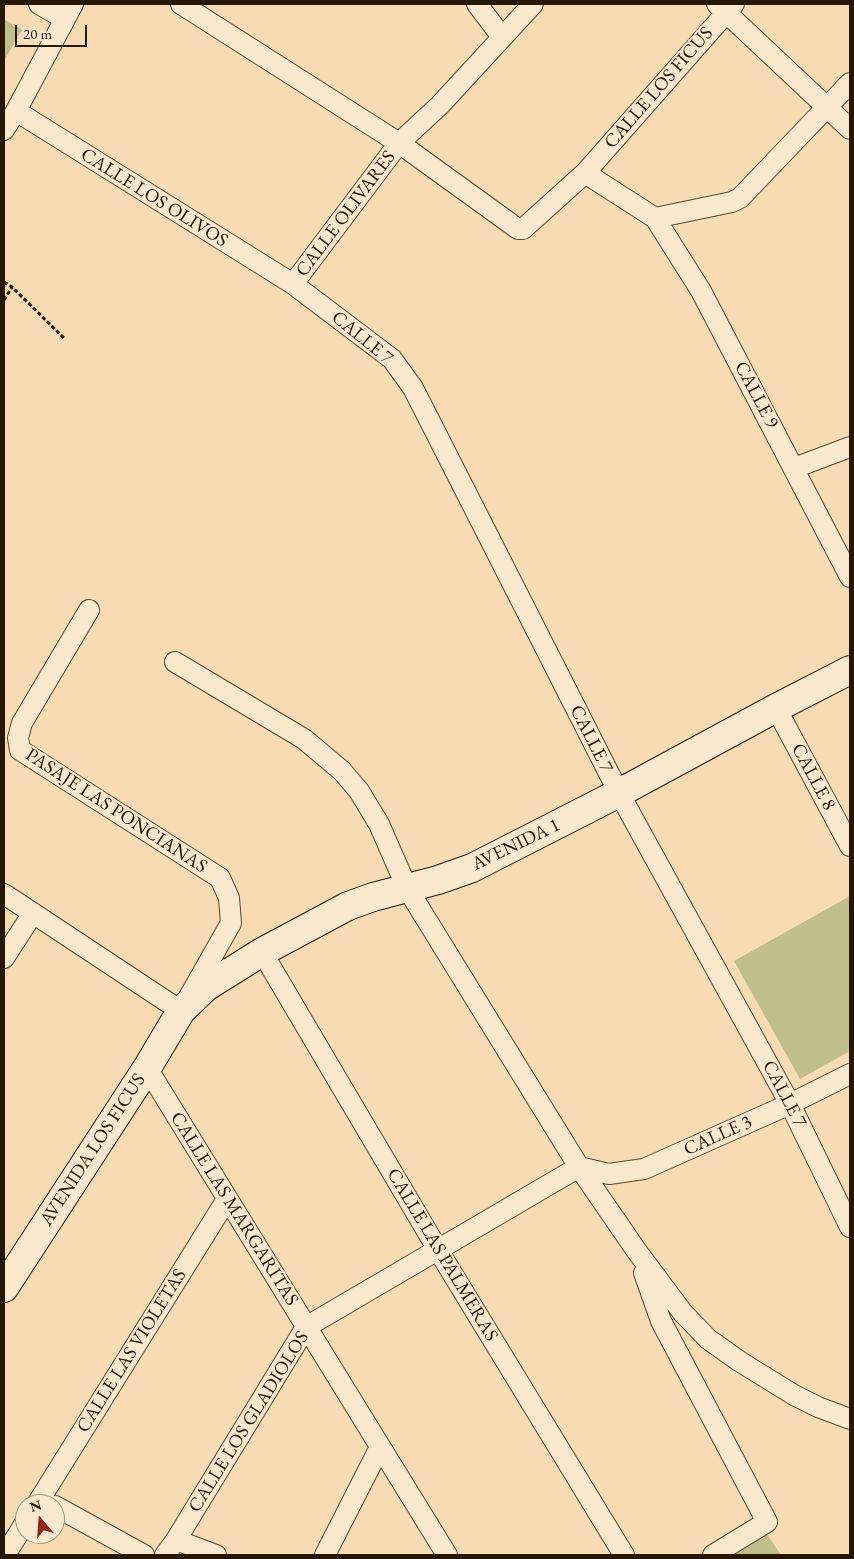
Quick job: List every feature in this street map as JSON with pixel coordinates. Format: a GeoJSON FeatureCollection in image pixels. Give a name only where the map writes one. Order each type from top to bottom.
{"type":"FeatureCollection","features":[{"type":"Feature","properties":{"kind":"street"},"geometry":{"type":"LineString","coordinates":[[4,130],[69,12],[40,4]]}},
{"type":"Feature","properties":{"kind":"street"},"geometry":{"type":"LineString","coordinates":[[182,4],[399,143]]}},
{"type":"Feature","properties":{"kind":"street"},"geometry":{"type":"LineString","coordinates":[[478,4],[502,37]]}},
{"type":"Feature","properties":{"kind":"street","name":"CALLE OLIVARES"},"geometry":{"type":"LineString","coordinates":[[293,284],[399,143],[440,105],[533,4]]}},
{"type":"Feature","properties":{"kind":"street"},"geometry":{"type":"LineString","coordinates":[[725,7],[850,129]]}},
{"type":"Feature","properties":{"kind":"street","name":"CALLE LOS FICUS"},"geometry":{"type":"LineString","coordinates":[[399,143],[518,230],[522,229],[585,173],[725,7]]}},
{"type":"Feature","properties":{"kind":"street"},"geometry":{"type":"LineString","coordinates":[[585,173],[654,218],[732,202],[740,198],[850,83]]}},
{"type":"Feature","properties":{"kind":"street","name":"CALLE LOS OLIVOS"},"geometry":{"type":"LineString","coordinates":[[16,111],[293,284]]}},
{"type":"Feature","properties":{"kind":"street","name":"CALLE 9"},"geometry":{"type":"LineString","coordinates":[[654,218],[701,291],[850,577]]}},
{"type":"Feature","properties":{"kind":"street","name":"CALLE 7"},"geometry":{"type":"LineString","coordinates":[[293,284],[392,358],[413,388],[619,793],[790,1104],[850,1227]]}},
{"type":"Feature","properties":{"kind":"street"},"geometry":{"type":"LineString","coordinates":[[794,468],[850,447]]}},
{"type":"Feature","properties":{"kind":"street","name":"PASAJE LAS PONCIANAS"},"geometry":{"type":"LineString","coordinates":[[89,610],[22,723],[18,738],[20,750],[220,878],[229,898],[231,923],[181,1011]]}},
{"type":"Feature","properties":{"kind":"street"},"geometry":{"type":"LineString","coordinates":[[175,662],[304,740],[342,771],[359,791],[379,824],[407,888],[579,1167],[636,1250],[683,1313],[708,1339],[739,1361],[818,1407],[850,1419]]}},
{"type":"Feature","properties":{"kind":"street","name":"AVENIDA 1"},"geometry":{"type":"LineString","coordinates":[[181,1011],[206,987],[262,952],[348,906],[372,897],[472,868],[619,793],[850,670]]}},
{"type":"Feature","properties":{"kind":"street","name":"CALLE 8"},"geometry":{"type":"LineString","coordinates":[[776,708],[850,846]]}},
{"type":"Feature","properties":{"kind":"street"},"geometry":{"type":"LineString","coordinates":[[4,894],[181,1011]]}},
{"type":"Feature","properties":{"kind":"street"},"geometry":{"type":"LineString","coordinates":[[4,958],[33,914]]}},
{"type":"Feature","properties":{"kind":"street","name":"CALLE LAS PALMERAS"},"geometry":{"type":"LineString","coordinates":[[262,952],[438,1250],[624,1555]]}},
{"type":"Feature","properties":{"kind":"street","name":"AVENIDA LOS FICUS"},"geometry":{"type":"LineString","coordinates":[[4,1288],[181,1011]]}},
{"type":"Feature","properties":{"kind":"street","name":"CALLE LAS MARGARITAS"},"geometry":{"type":"LineString","coordinates":[[146,1068],[446,1555]]}},
{"type":"Feature","properties":{"kind":"street","name":"CALLE 3"},"geometry":{"type":"LineString","coordinates":[[579,1167],[610,1174],[644,1169],[790,1104],[850,1074]]}},
{"type":"Feature","properties":{"kind":"street","name":"CALLE LOS GLADIOLOS"},"geometry":{"type":"LineString","coordinates":[[170,1548],[306,1327],[579,1167]]}},
{"type":"Feature","properties":{"kind":"street","name":"CALLE LAS VIOLETAS"},"geometry":{"type":"LineString","coordinates":[[51,1494],[227,1199]]}},
{"type":"Feature","properties":{"kind":"street"},"geometry":{"type":"LineString","coordinates":[[636,1250],[662,1321],[767,1522],[713,1555]]}},
{"type":"Feature","properties":{"kind":"street"},"geometry":{"type":"LineString","coordinates":[[325,1555],[380,1447]]}},
{"type":"Feature","properties":{"kind":"street"},"geometry":{"type":"LineString","coordinates":[[65,1513],[144,1555]]}},
{"type":"Feature","properties":{"kind":"street"},"geometry":{"type":"LineString","coordinates":[[5,1555],[15,1539]]}},
{"type":"Feature","properties":{"kind":"street"},"geometry":{"type":"LineString","coordinates":[[170,1548],[216,1555]]}},
{"type":"Feature","properties":{"kind":"path"},"geometry":{"type":"LineString","coordinates":[[4,282],[12,287],[64,338]]}},
{"type":"Feature","properties":{"kind":"path"},"geometry":{"type":"LineString","coordinates":[[4,300],[12,287]]}},
{"type":"Feature","properties":{"kind":"shaded area"},"geometry":{"type":"Polygon","coordinates":[[[4,19],[22,30],[4,61],[4,19]]]}},
{"type":"Feature","properties":{"kind":"shaded area"},"geometry":{"type":"Polygon","coordinates":[[[850,896],[850,1051],[800,1079],[734,961],[850,896]]]}},
{"type":"Feature","properties":{"kind":"shaded area"},"geometry":{"type":"Polygon","coordinates":[[[766,1533],[781,1555],[732,1555],[766,1533]]]}}]}
